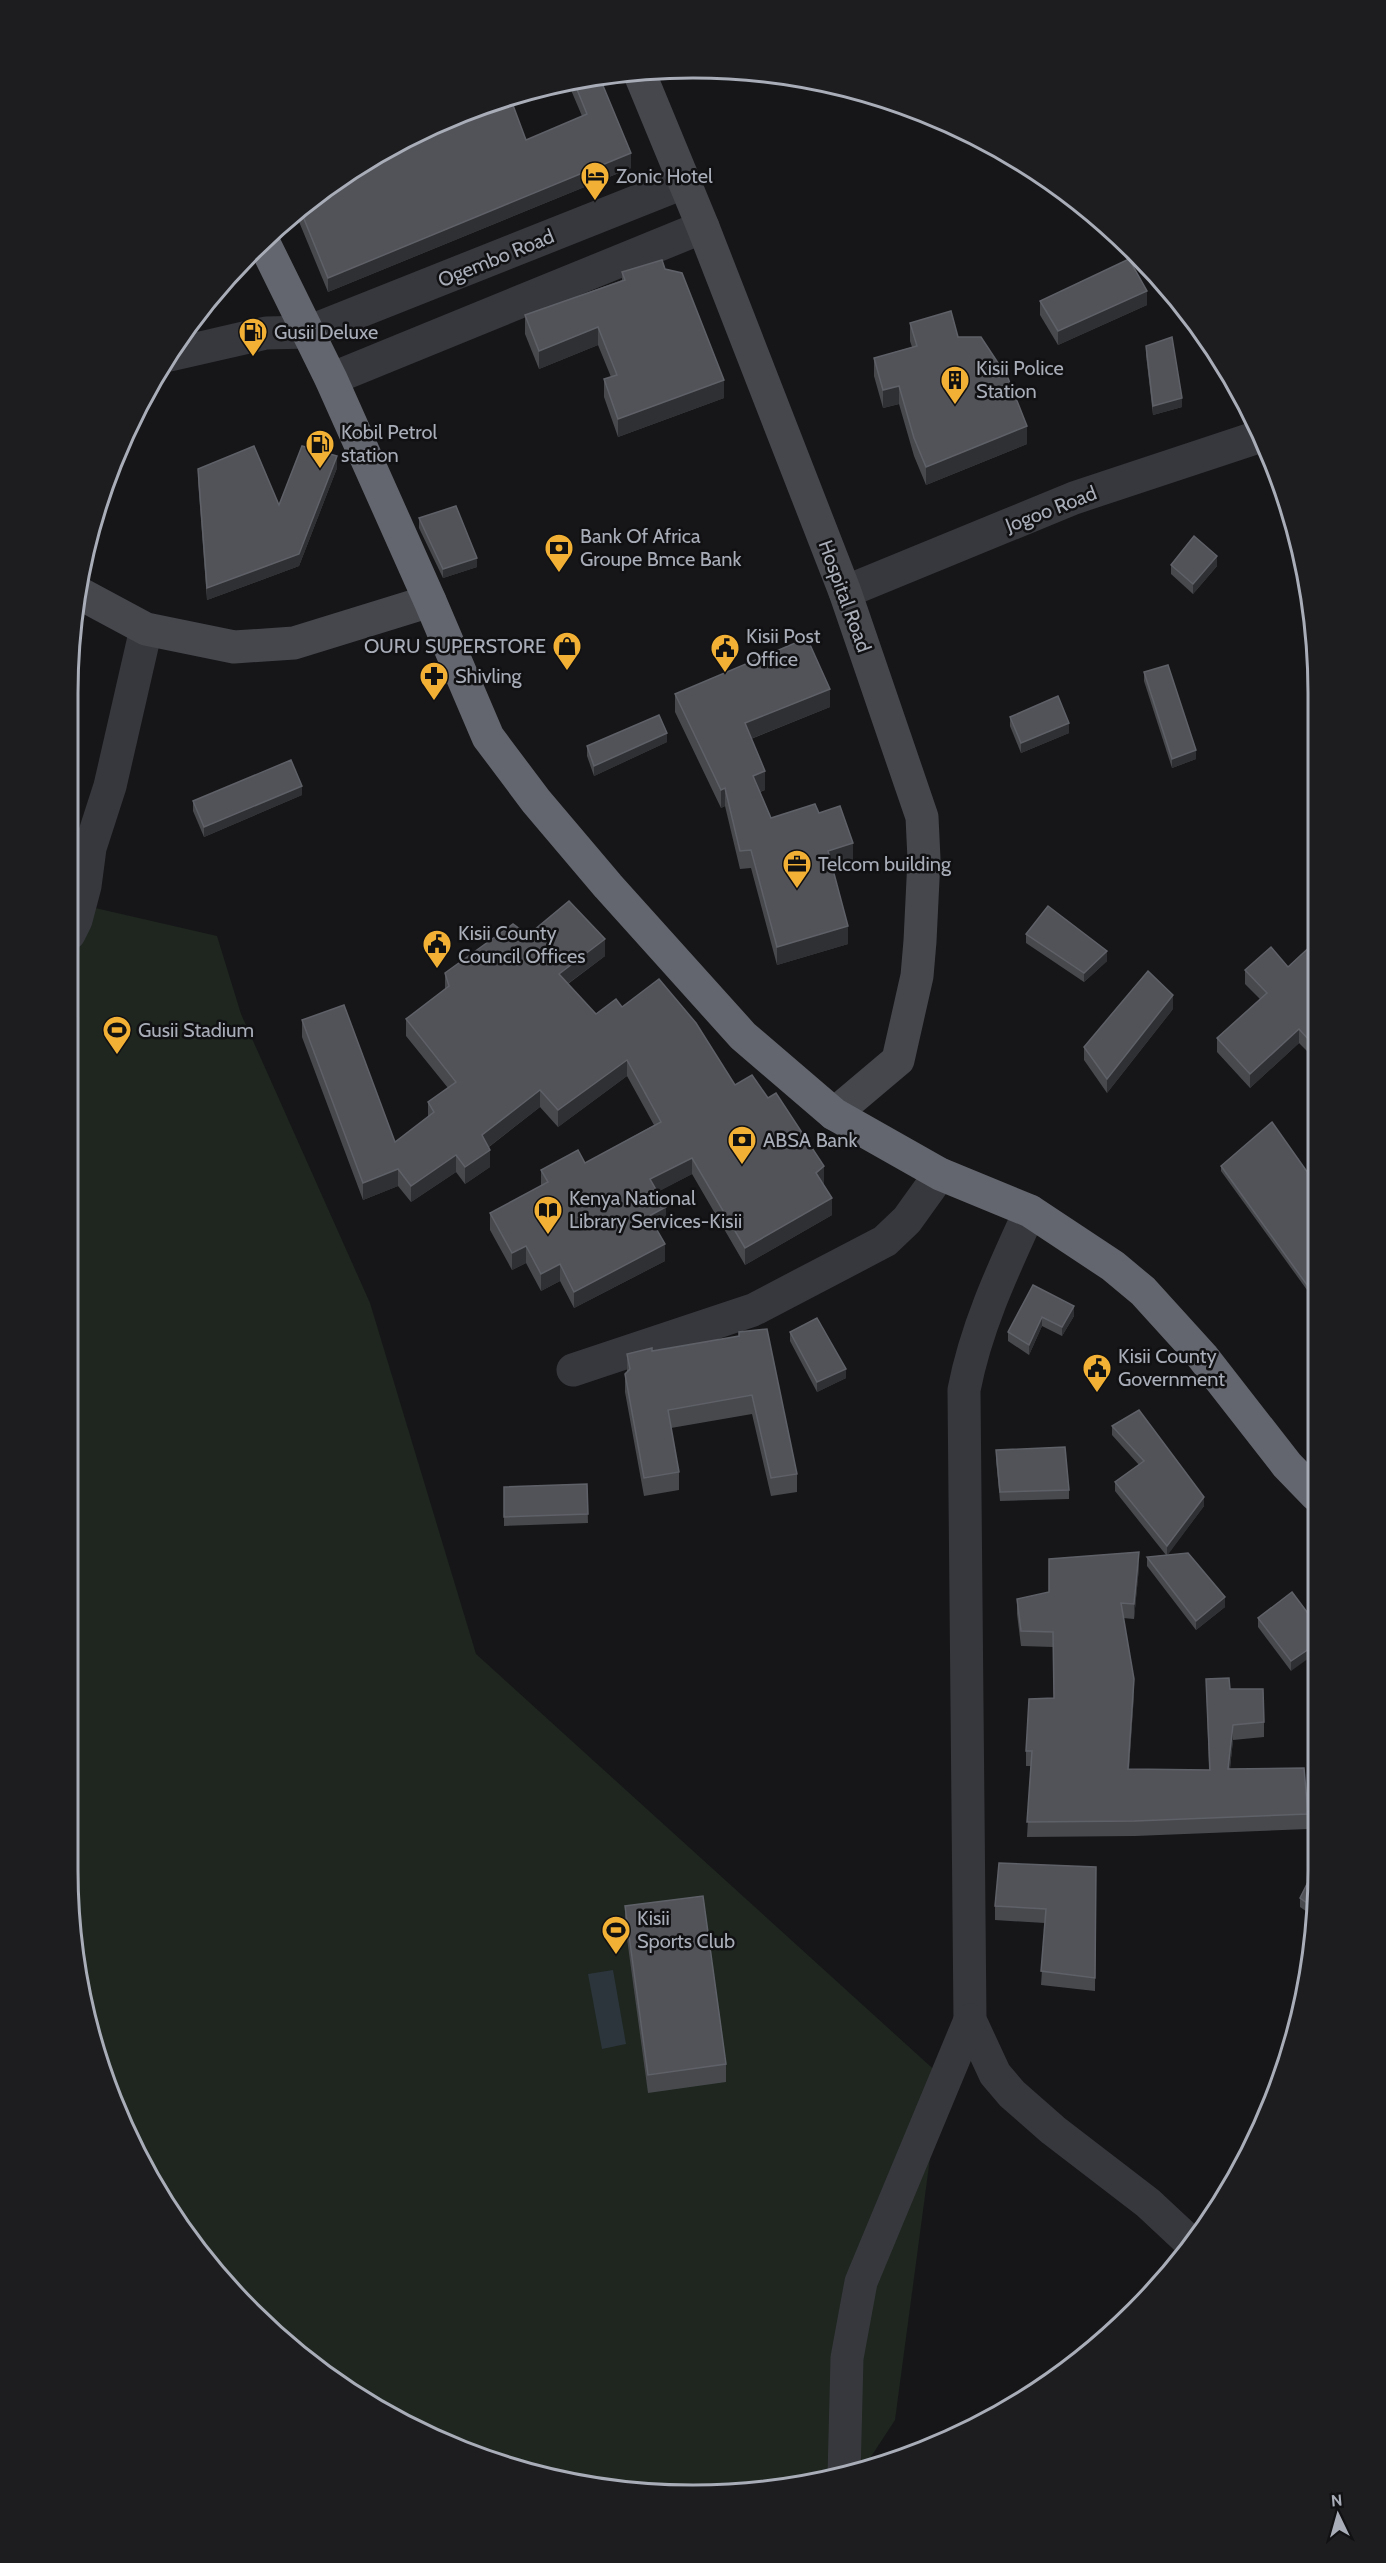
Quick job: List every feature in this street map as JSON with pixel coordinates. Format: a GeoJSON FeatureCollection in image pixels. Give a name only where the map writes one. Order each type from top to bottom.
{"type":"FeatureCollection","features":[{"type":"Feature","properties":{"kind":"highway"},"geometry":{"type":"LineString","coordinates":[[267,250],[331,379],[488,737],[536,801],[608,886],[743,1036],[834,1114],[940,1174],[1029,1211],[1113,1266],[1143,1291],[1202,1356],[1287,1465],[1308,1487]]}},
{"type":"Feature","properties":{"kind":"street","name":"Hospital Road"},"geometry":{"type":"LineString","coordinates":[[642,80],[703,227],[846,592],[921,817],[924,859],[916,976],[898,1060],[834,1114]]}},
{"type":"Feature","properties":{"kind":"street","name":"Ogembo Road"},"geometry":{"type":"LineString","coordinates":[[308,332],[683,183]]}},
{"type":"Feature","properties":{"kind":"street"},"geometry":{"type":"LineString","coordinates":[[331,379],[703,227]]}},
{"type":"Feature","properties":{"kind":"street"},"geometry":{"type":"LineString","coordinates":[[181,352],[266,333],[308,332]]}},
{"type":"Feature","properties":{"kind":"street","name":"Jogoo Road"},"geometry":{"type":"LineString","coordinates":[[846,592],[1074,498],[1253,439]]}},
{"type":"Feature","properties":{"kind":"street"},"geometry":{"type":"LineString","coordinates":[[86,596],[146,629],[234,647],[294,643],[430,601]]}},
{"type":"Feature","properties":{"kind":"street"},"geometry":{"type":"LineString","coordinates":[[78,912],[85,886],[90,848],[110,786],[146,629]]}},
{"type":"Feature","properties":{"kind":"street"},"geometry":{"type":"LineString","coordinates":[[573,1370],[753,1310],[885,1241],[907,1220],[940,1174]]}},
{"type":"Feature","properties":{"kind":"street"},"geometry":{"type":"LineString","coordinates":[[842,2466],[846,2358],[861,2282],[969,2020],[964,1390],[972,1352],[990,1302],[1029,1211]]}},
{"type":"Feature","properties":{"kind":"street"},"geometry":{"type":"LineString","coordinates":[[969,2020],[994,2074],[1012,2094],[1053,2130],[1148,2203],[1185,2238]]}},
{"type":"Feature","properties":{"kind":"shaded area"},"geometry":{"type":"Polygon","coordinates":[[[78,902],[217,936],[241,1014],[370,1303],[476,1654],[941,2076],[895,2420],[870,2459],[813,2473],[733,2484],[653,2484],[613,2480],[534,2464],[495,2452],[421,2422],[385,2403],[319,2358],[258,2305],[231,2275],[205,2244],[160,2178],[125,2105],[99,2029],[83,1950],[79,1910],[78,902]]]}},
{"type":"Feature","properties":{"kind":"shaded area"},"geometry":{"type":"Polygon","coordinates":[[[613,1970],[626,2044],[602,2049],[588,1974],[613,1970]]]}},
{"type":"Feature","properties":{"kind":"building"},"geometry":{"type":"Polygon","coordinates":[[[603,85],[631,153],[328,278],[304,218],[351,182],[421,141],[513,105],[526,140],[587,114],[577,89],[603,85]]]}},
{"type":"Feature","properties":{"kind":"building"},"geometry":{"type":"Polygon","coordinates":[[[1129,259],[1147,291],[1058,331],[1040,301],[1129,259]]]}},
{"type":"Feature","properties":{"kind":"building"},"geometry":{"type":"Polygon","coordinates":[[[662,260],[665,269],[682,273],[724,380],[618,419],[604,379],[617,375],[598,327],[539,351],[525,315],[625,280],[622,272],[662,260]]]}},
{"type":"Feature","properties":{"kind":"building","name":"Kisii Police Station"},"geometry":{"type":"Polygon","coordinates":[[[951,311],[958,337],[981,337],[1008,378],[1027,426],[926,467],[914,438],[899,386],[883,390],[874,358],[917,346],[910,323],[951,311]]]}},
{"type":"Feature","properties":{"kind":"building"},"geometry":{"type":"Polygon","coordinates":[[[1172,337],[1182,398],[1153,406],[1146,346],[1172,337]]]}},
{"type":"Feature","properties":{"kind":"building"},"geometry":{"type":"Polygon","coordinates":[[[254,446],[279,505],[302,446],[337,456],[299,554],[207,588],[198,469],[254,446]]]}},
{"type":"Feature","properties":{"kind":"building"},"geometry":{"type":"Polygon","coordinates":[[[456,506],[477,558],[443,569],[419,518],[456,506]]]}},
{"type":"Feature","properties":{"kind":"building"},"geometry":{"type":"Polygon","coordinates":[[[1194,536],[1217,556],[1193,584],[1171,565],[1194,536]]]}},
{"type":"Feature","properties":{"kind":"building"},"geometry":{"type":"Polygon","coordinates":[[[807,638],[830,689],[745,723],[765,771],[753,776],[771,818],[815,804],[819,813],[840,806],[853,843],[828,851],[848,926],[777,947],[751,850],[740,851],[725,788],[721,790],[675,694],[807,638]]]}},
{"type":"Feature","properties":{"kind":"building"},"geometry":{"type":"Polygon","coordinates":[[[1168,665],[1196,750],[1172,759],[1144,672],[1168,665]]]}},
{"type":"Feature","properties":{"kind":"building"},"geometry":{"type":"Polygon","coordinates":[[[1058,696],[1069,723],[1021,743],[1010,717],[1058,696]]]}},
{"type":"Feature","properties":{"kind":"building"},"geometry":{"type":"Polygon","coordinates":[[[659,715],[667,733],[594,766],[587,746],[659,715]]]}},
{"type":"Feature","properties":{"kind":"building"},"geometry":{"type":"Polygon","coordinates":[[[291,760],[302,786],[204,827],[193,801],[291,760]]]}},
{"type":"Feature","properties":{"kind":"building"},"geometry":{"type":"Polygon","coordinates":[[[569,901],[605,939],[559,974],[596,1014],[616,999],[622,1007],[659,979],[696,1023],[735,1085],[752,1075],[768,1098],[776,1093],[824,1166],[816,1173],[832,1198],[745,1248],[692,1158],[650,1179],[666,1207],[649,1216],[665,1244],[574,1292],[560,1264],[541,1274],[526,1246],[512,1253],[490,1213],[548,1182],[541,1170],[578,1150],[585,1163],[661,1122],[627,1060],[558,1110],[540,1090],[482,1135],[490,1150],[465,1167],[456,1155],[411,1186],[398,1169],[363,1183],[302,1020],[344,1005],[395,1142],[434,1112],[428,1102],[456,1082],[406,1019],[449,986],[445,973],[513,924],[528,935],[569,901]]]}},
{"type":"Feature","properties":{"kind":"building"},"geometry":{"type":"Polygon","coordinates":[[[1048,906],[1107,951],[1084,973],[1026,934],[1048,906]]]}},
{"type":"Feature","properties":{"kind":"building"},"geometry":{"type":"Polygon","coordinates":[[[1271,947],[1288,967],[1308,949],[1308,1039],[1299,1029],[1250,1074],[1217,1038],[1267,993],[1245,970],[1271,947]]]}},
{"type":"Feature","properties":{"kind":"building"},"geometry":{"type":"Polygon","coordinates":[[[1148,971],[1173,995],[1107,1079],[1084,1047],[1148,971]]]}},
{"type":"Feature","properties":{"kind":"building"},"geometry":{"type":"Polygon","coordinates":[[[1272,1122],[1308,1173],[1308,1286],[1221,1166],[1272,1122]]]}},
{"type":"Feature","properties":{"kind":"building"},"geometry":{"type":"Polygon","coordinates":[[[1033,1285],[1074,1306],[1062,1327],[1042,1317],[1029,1345],[1008,1332],[1033,1285]]]}},
{"type":"Feature","properties":{"kind":"building"},"geometry":{"type":"Polygon","coordinates":[[[817,1318],[846,1369],[817,1382],[790,1332],[817,1318]]]}},
{"type":"Feature","properties":{"kind":"building"},"geometry":{"type":"Polygon","coordinates":[[[767,1329],[797,1474],[771,1478],[752,1395],[668,1410],[679,1472],[644,1478],[625,1374],[630,1369],[627,1354],[652,1348],[652,1351],[739,1336],[739,1332],[767,1329]]]}},
{"type":"Feature","properties":{"kind":"building"},"geometry":{"type":"Polygon","coordinates":[[[1139,1410],[1204,1497],[1167,1546],[1115,1482],[1144,1461],[1112,1426],[1139,1410]]]}},
{"type":"Feature","properties":{"kind":"building"},"geometry":{"type":"Polygon","coordinates":[[[1065,1447],[1069,1490],[1000,1492],[996,1450],[1065,1447]]]}},
{"type":"Feature","properties":{"kind":"building"},"geometry":{"type":"Polygon","coordinates":[[[587,1484],[588,1514],[504,1517],[504,1487],[587,1484]]]}},
{"type":"Feature","properties":{"kind":"building"},"geometry":{"type":"Polygon","coordinates":[[[1139,1552],[1134,1604],[1121,1603],[1134,1679],[1128,1769],[1210,1770],[1206,1679],[1229,1678],[1230,1689],[1263,1689],[1264,1722],[1233,1725],[1228,1769],[1304,1768],[1308,1814],[1135,1821],[1027,1822],[1032,1751],[1026,1751],[1029,1699],[1054,1698],[1053,1632],[1021,1631],[1017,1599],[1049,1592],[1049,1559],[1139,1552]]]}},
{"type":"Feature","properties":{"kind":"building"},"geometry":{"type":"Polygon","coordinates":[[[1188,1553],[1225,1597],[1196,1621],[1147,1557],[1188,1553]]]}},
{"type":"Feature","properties":{"kind":"building"},"geometry":{"type":"Polygon","coordinates":[[[1292,1592],[1308,1613],[1308,1649],[1291,1661],[1258,1618],[1292,1592]]]}},
{"type":"Feature","properties":{"kind":"building"},"geometry":{"type":"Polygon","coordinates":[[[999,1863],[1096,1867],[1095,1978],[1041,1971],[1046,1909],[995,1906],[999,1863]]]}},
{"type":"Feature","properties":{"kind":"building"},"geometry":{"type":"Polygon","coordinates":[[[1308,1883],[1307,1903],[1300,1898],[1308,1883]]]}},
{"type":"Feature","properties":{"kind":"building"},"geometry":{"type":"Polygon","coordinates":[[[703,1896],[726,2064],[648,2075],[625,1906],[703,1896]]]}},
{"type":"Feature","properties":{"kind":"place","name":"Zonic Hotel"},"geometry":{"type":"Point","coordinates":[595,202]}},
{"type":"Feature","properties":{"kind":"place","name":"Gusii Deluxe"},"geometry":{"type":"Point","coordinates":[253,358]}},
{"type":"Feature","properties":{"kind":"place","name":"Kisii Police Station"},"geometry":{"type":"Point","coordinates":[955,406]}},
{"type":"Feature","properties":{"kind":"place","name":"Kobil Petrol station"},"geometry":{"type":"Point","coordinates":[320,470]}},
{"type":"Feature","properties":{"kind":"place","name":"Bank Of Africa Groupe Bmce Bank"},"geometry":{"type":"Point","coordinates":[559,574]}},
{"type":"Feature","properties":{"kind":"place","name":"OURU SUPERSTORE"},"geometry":{"type":"Point","coordinates":[567,672]}},
{"type":"Feature","properties":{"kind":"place","name":"Kisii Post Office"},"geometry":{"type":"Point","coordinates":[725,674]}},
{"type":"Feature","properties":{"kind":"place","name":"Shivling"},"geometry":{"type":"Point","coordinates":[434,702]}},
{"type":"Feature","properties":{"kind":"place","name":"Telcom building"},"geometry":{"type":"Point","coordinates":[797,890]}},
{"type":"Feature","properties":{"kind":"place","name":"Kisii County Council Offices"},"geometry":{"type":"Point","coordinates":[437,970]}},
{"type":"Feature","properties":{"kind":"place","name":"Gusii Stadium"},"geometry":{"type":"Point","coordinates":[117,1056]}},
{"type":"Feature","properties":{"kind":"place","name":"ABSA Bank"},"geometry":{"type":"Point","coordinates":[742,1166]}},
{"type":"Feature","properties":{"kind":"place","name":"Kenya National Library Services-Kisii"},"geometry":{"type":"Point","coordinates":[548,1236]}},
{"type":"Feature","properties":{"kind":"place","name":"Kisii County Government"},"geometry":{"type":"Point","coordinates":[1097,1394]}},
{"type":"Feature","properties":{"kind":"place","name":"Kisii Sports Club"},"geometry":{"type":"Point","coordinates":[616,1956]}}]}
